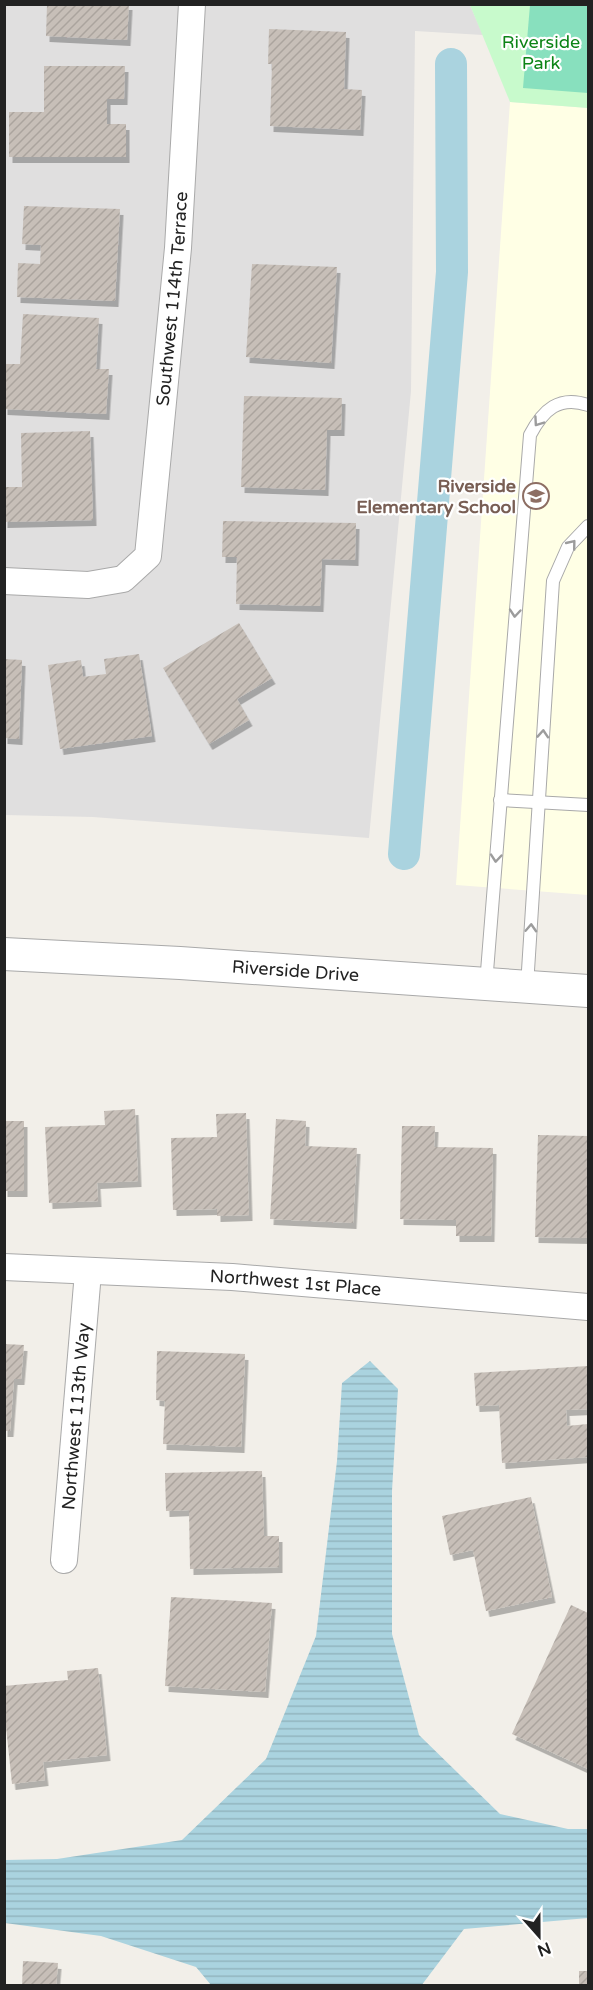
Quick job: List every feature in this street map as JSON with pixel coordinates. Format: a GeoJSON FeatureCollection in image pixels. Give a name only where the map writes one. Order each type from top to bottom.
{"type":"FeatureCollection","features":[{"type":"Feature","properties":{"kind":"street","name":"Southwest 114th Terrace"},"geometry":{"type":"LineString","coordinates":[[4,581],[88,585],[123,579],[148,556],[178,248],[192,4]]}},
{"type":"Feature","properties":{"kind":"street","name":"Riverside Drive"},"geometry":{"type":"LineString","coordinates":[[4,954],[180,963],[588,991]]}},
{"type":"Feature","properties":{"kind":"street","name":"Northwest 1st Place"},"geometry":{"type":"LineString","coordinates":[[4,1267],[232,1277],[588,1307]]}},
{"type":"Feature","properties":{"kind":"street","name":"Northwest 113th Way"},"geometry":{"type":"LineString","coordinates":[[63,1560],[88,1272]]}},
{"type":"Feature","properties":{"kind":"lane"},"geometry":{"type":"LineString","coordinates":[[486,984],[530,435],[539,417],[554,405],[580,402],[588,405]]}},
{"type":"Feature","properties":{"kind":"lane"},"geometry":{"type":"LineString","coordinates":[[527,987],[553,581],[568,547],[588,526]]}},
{"type":"Feature","properties":{"kind":"lane"},"geometry":{"type":"LineString","coordinates":[[500,800],[588,805]]}},
{"type":"Feature","properties":{"kind":"shaded area"},"geometry":{"type":"Polygon","coordinates":[[[5,5],[470,5],[483,35],[415,31],[411,391],[369,838],[93,817],[5,815],[5,5]]]}},
{"type":"Feature","properties":{"kind":"shaded area","name":"Riverside Elementary School"},"geometry":{"type":"Polygon","coordinates":[[[510,102],[588,108],[588,895],[456,885],[510,102]]]}},
{"type":"Feature","properties":{"kind":"green space","name":"Riverside Park"},"geometry":{"type":"Polygon","coordinates":[[[470,5],[588,5],[588,108],[510,102],[470,5]]]}},
{"type":"Feature","properties":{"kind":"green space"},"geometry":{"type":"Polygon","coordinates":[[[530,5],[588,5],[588,93],[523,88],[530,5]]]}},
{"type":"Feature","properties":{"kind":"water"},"geometry":{"type":"Polygon","coordinates":[[[370,1361],[398,1389],[392,1491],[392,1634],[419,1735],[500,1814],[568,1829],[588,1829],[588,1918],[464,1929],[421,1986],[211,1985],[196,1967],[101,1936],[5,1923],[5,1860],[57,1859],[182,1840],[266,1759],[316,1636],[337,1461],[342,1383],[370,1361]]]}},
{"type":"Feature","properties":{"kind":"building"},"geometry":{"type":"Polygon","coordinates":[[[47,4],[129,4],[127,40],[46,36],[47,4]]]}},
{"type":"Feature","properties":{"kind":"building"},"geometry":{"type":"Polygon","coordinates":[[[269,29],[346,32],[344,89],[362,90],[360,130],[270,126],[272,64],[268,64],[269,29]]]}},
{"type":"Feature","properties":{"kind":"building"},"geometry":{"type":"Polygon","coordinates":[[[44,66],[125,66],[124,99],[107,99],[107,124],[126,124],[126,157],[9,157],[9,112],[44,112],[44,66]]]}},
{"type":"Feature","properties":{"kind":"building"},"geometry":{"type":"Polygon","coordinates":[[[24,206],[120,209],[115,301],[17,297],[18,263],[40,264],[41,245],[22,244],[24,206]]]}},
{"type":"Feature","properties":{"kind":"building"},"geometry":{"type":"Polygon","coordinates":[[[252,264],[337,267],[331,363],[246,357],[252,264]]]}},
{"type":"Feature","properties":{"kind":"building"},"geometry":{"type":"Polygon","coordinates":[[[23,314],[99,318],[96,369],[109,369],[106,414],[4,409],[4,364],[20,364],[23,314]]]}},
{"type":"Feature","properties":{"kind":"building"},"geometry":{"type":"Polygon","coordinates":[[[244,396],[342,398],[341,430],[327,430],[325,490],[241,487],[244,396]]]}},
{"type":"Feature","properties":{"kind":"building"},"geometry":{"type":"Polygon","coordinates":[[[90,431],[93,520],[4,522],[4,487],[22,487],[21,433],[90,431]]]}},
{"type":"Feature","properties":{"kind":"building"},"geometry":{"type":"Polygon","coordinates":[[[223,521],[356,523],[355,560],[322,559],[320,606],[236,604],[237,557],[222,557],[223,521]]]}},
{"type":"Feature","properties":{"kind":"building"},"geometry":{"type":"Polygon","coordinates":[[[239,623],[272,678],[237,699],[249,720],[209,744],[163,668],[239,623]]]}},
{"type":"Feature","properties":{"kind":"building"},"geometry":{"type":"Polygon","coordinates":[[[139,654],[152,736],[60,749],[48,665],[81,660],[83,677],[106,674],[104,659],[139,654]]]}},
{"type":"Feature","properties":{"kind":"building"},"geometry":{"type":"Polygon","coordinates":[[[4,659],[22,660],[19,739],[4,738],[4,659]]]}},
{"type":"Feature","properties":{"kind":"building"},"geometry":{"type":"Polygon","coordinates":[[[135,1109],[138,1181],[97,1183],[98,1201],[49,1203],[45,1127],[105,1125],[104,1111],[135,1109]]]}},
{"type":"Feature","properties":{"kind":"building"},"geometry":{"type":"Polygon","coordinates":[[[246,1113],[249,1215],[217,1216],[217,1209],[173,1210],[171,1138],[217,1137],[216,1114],[246,1113]]]}},
{"type":"Feature","properties":{"kind":"building"},"geometry":{"type":"Polygon","coordinates":[[[276,1119],[306,1121],[305,1146],[357,1148],[353,1223],[270,1219],[276,1119]]]}},
{"type":"Feature","properties":{"kind":"building"},"geometry":{"type":"Polygon","coordinates":[[[4,1121],[24,1121],[24,1191],[4,1191],[4,1121]]]}},
{"type":"Feature","properties":{"kind":"building"},"geometry":{"type":"Polygon","coordinates":[[[402,1126],[435,1126],[434,1147],[493,1148],[491,1236],[456,1236],[456,1220],[400,1219],[402,1126]]]}},
{"type":"Feature","properties":{"kind":"building"},"geometry":{"type":"Polygon","coordinates":[[[538,1135],[588,1136],[588,1238],[535,1237],[538,1135]]]}},
{"type":"Feature","properties":{"kind":"building"},"geometry":{"type":"Polygon","coordinates":[[[4,1344],[24,1345],[21,1379],[14,1379],[10,1431],[4,1431],[4,1344]]]}},
{"type":"Feature","properties":{"kind":"building"},"geometry":{"type":"Polygon","coordinates":[[[157,1351],[245,1354],[241,1447],[163,1444],[165,1401],[156,1400],[157,1351]]]}},
{"type":"Feature","properties":{"kind":"building"},"geometry":{"type":"Polygon","coordinates":[[[588,1366],[588,1409],[566,1410],[567,1426],[588,1424],[588,1457],[502,1463],[499,1405],[476,1406],[474,1373],[588,1366]]]}},
{"type":"Feature","properties":{"kind":"building"},"geometry":{"type":"Polygon","coordinates":[[[262,1471],[264,1536],[279,1536],[279,1567],[190,1569],[189,1510],[166,1511],[165,1473],[262,1471]]]}},
{"type":"Feature","properties":{"kind":"building"},"geometry":{"type":"Polygon","coordinates":[[[531,1497],[552,1597],[486,1611],[473,1550],[450,1555],[442,1516],[531,1497]]]}},
{"type":"Feature","properties":{"kind":"building"},"geometry":{"type":"Polygon","coordinates":[[[171,1597],[272,1603],[265,1692],[165,1686],[171,1597]]]}},
{"type":"Feature","properties":{"kind":"building"},"geometry":{"type":"Polygon","coordinates":[[[571,1605],[588,1613],[588,1769],[512,1734],[571,1605]]]}},
{"type":"Feature","properties":{"kind":"building"},"geometry":{"type":"Polygon","coordinates":[[[98,1668],[107,1755],[43,1762],[45,1780],[12,1784],[4,1686],[68,1680],[67,1671],[98,1668]]]}},
{"type":"Feature","properties":{"kind":"building"},"geometry":{"type":"Polygon","coordinates":[[[23,1961],[58,1963],[56,1986],[22,1986],[23,1961]]]}},
{"type":"Feature","properties":{"kind":"building"},"geometry":{"type":"Polygon","coordinates":[[[579,1971],[588,1971],[588,1986],[579,1986],[579,1971]]]}},
{"type":"Feature","properties":{"kind":"waterway"},"geometry":{"type":"LineString","coordinates":[[404,854],[452,272],[451,64]]}},
{"type":"Feature","properties":{"kind":"place","name":"Riverside Elementary School"},"geometry":{"type":"Point","coordinates":[536,496]}}]}
